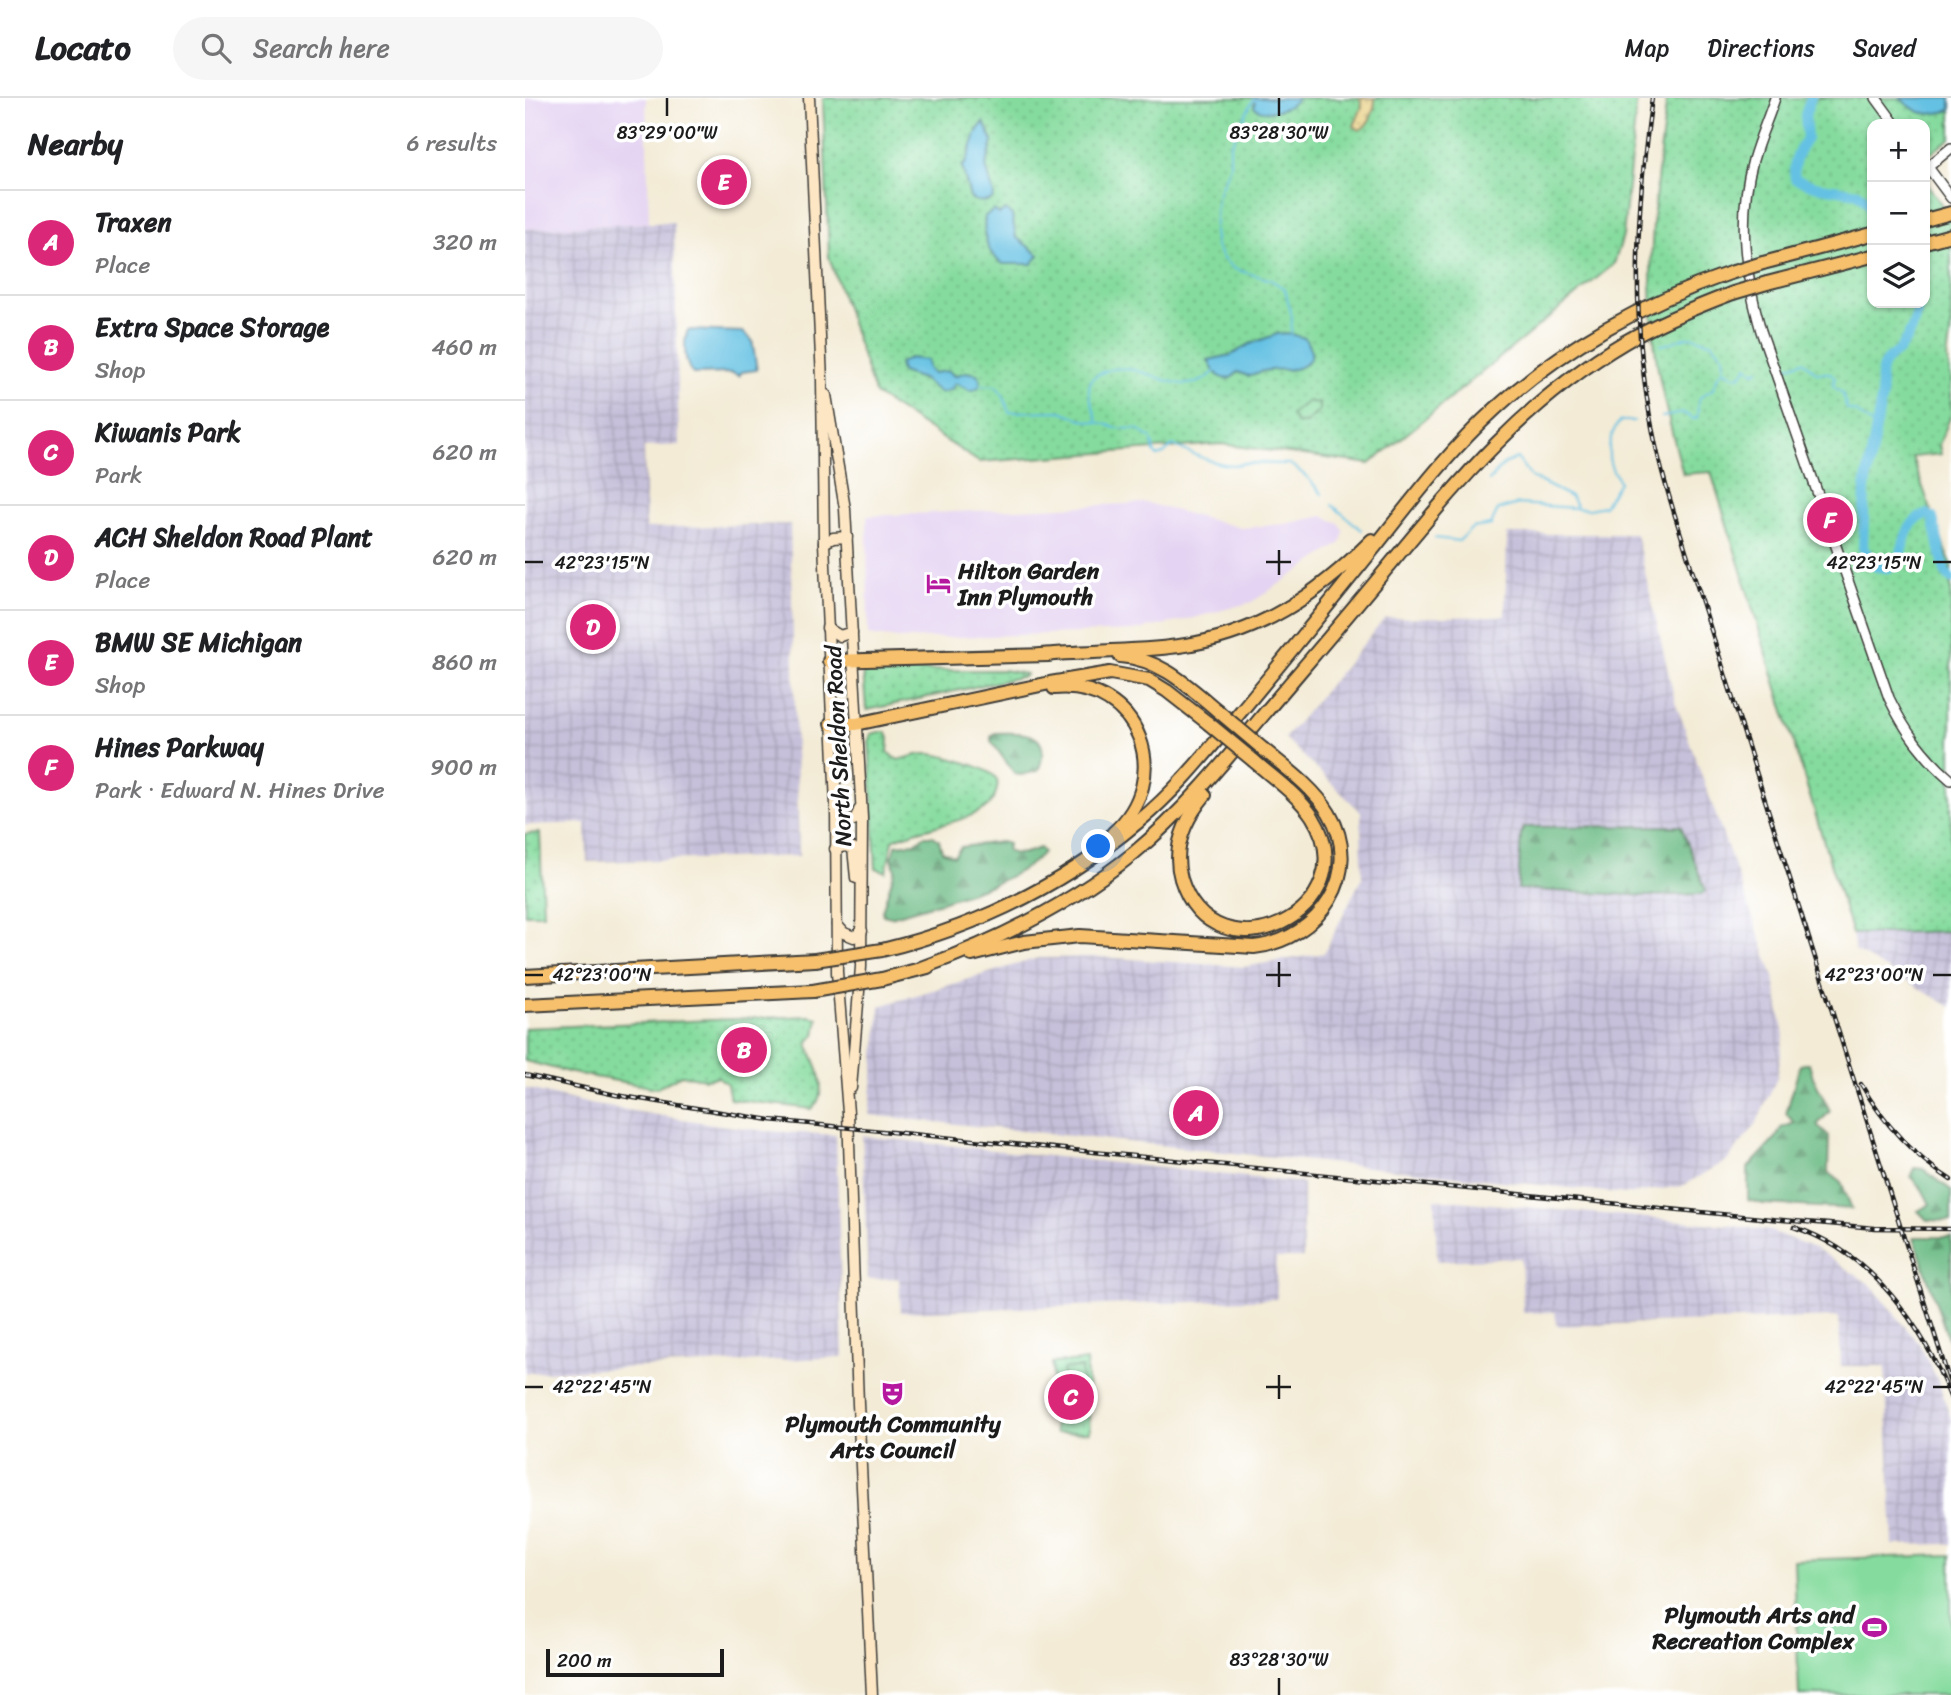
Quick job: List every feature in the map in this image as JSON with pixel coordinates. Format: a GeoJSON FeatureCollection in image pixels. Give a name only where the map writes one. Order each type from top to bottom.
{"type":"FeatureCollection","features":[{"type":"Feature","properties":{"kind":"highway"},"geometry":{"type":"LineString","coordinates":[[1930,219],[1951,213]]}},
{"type":"Feature","properties":{"kind":"highway"},"geometry":{"type":"LineString","coordinates":[[525,976],[815,960],[882,950],[970,923],[1022,900],[1063,876],[1138,822],[1187,775],[1419,492],[1464,440],[1522,386],[1569,352],[1645,309],[1692,287],[1763,263],[1866,235]]}},
{"type":"Feature","properties":{"kind":"highway"},"geometry":{"type":"LineString","coordinates":[[1930,241],[1951,235]]}},
{"type":"Feature","properties":{"kind":"highway"},"geometry":{"type":"LineString","coordinates":[[921,968],[988,942],[1035,919],[1134,853],[1199,792],[1459,482],[1519,420],[1570,379],[1624,342],[1689,310],[1733,293],[1867,258]]}},
{"type":"Feature","properties":{"kind":"highway"},"geometry":{"type":"LineString","coordinates":[[1041,655],[1181,645],[1229,635],[1250,627],[1294,605],[1333,578],[1419,492]]}},
{"type":"Feature","properties":{"kind":"highway"},"geometry":{"type":"LineString","coordinates":[[525,1005],[813,991],[882,979],[1024,942],[1059,937],[1101,936],[1241,947],[1265,946],[1296,934],[1312,923],[1330,900],[1339,875],[1339,843],[1334,824],[1321,802],[1303,782],[1175,676],[1144,660],[1121,656],[1041,655],[829,661]]}},
{"type":"Feature","properties":{"kind":"highway"},"geometry":{"type":"LineString","coordinates":[[831,724],[856,724],[1087,676],[1126,674],[1149,680],[1208,723],[1254,761],[1300,802],[1321,836],[1324,860],[1322,875],[1316,890],[1297,915],[1276,927],[1245,931],[1222,925],[1196,906],[1181,879],[1178,854],[1181,837],[1192,813],[1234,759],[1261,718]]}},
{"type":"Feature","properties":{"kind":"highway"},"geometry":{"type":"LineString","coordinates":[[991,695],[1059,688],[1078,688],[1093,692],[1107,698],[1122,711],[1140,739],[1146,773],[1135,807],[1118,829],[1063,876]]}},
{"type":"Feature","properties":{"kind":"main road","name":"North Sheldon Road"},"geometry":{"type":"LineString","coordinates":[[809,98],[822,380],[827,628],[836,805],[837,972],[848,1113],[872,1695]]}},
{"type":"Feature","properties":{"kind":"main road","name":"North Sheldon Road"},"geometry":{"type":"LineString","coordinates":[[822,380],[831,418],[847,537],[861,803],[862,931],[848,1113]]}},
{"type":"Feature","properties":{"kind":"main road"},"geometry":{"type":"LineString","coordinates":[[824,543],[830,539],[847,537]]}},
{"type":"Feature","properties":{"kind":"main road"},"geometry":{"type":"LineString","coordinates":[[827,628],[840,636],[852,632]]}},
{"type":"Feature","properties":{"kind":"main road"},"geometry":{"type":"LineString","coordinates":[[836,805],[841,819],[849,822],[856,819],[861,803]]}},
{"type":"Feature","properties":{"kind":"main road"},"geometry":{"type":"LineString","coordinates":[[835,849],[849,846],[855,853],[857,902],[862,914]]}},
{"type":"Feature","properties":{"kind":"main road"},"geometry":{"type":"LineString","coordinates":[[837,924],[848,936],[854,937],[862,931]]}},
{"type":"Feature","properties":{"kind":"street"},"geometry":{"type":"LineString","coordinates":[[1775,98],[1753,159],[1745,202],[1743,247],[1753,300],[1761,331],[1889,698],[1918,748],[1951,780]]}},
{"type":"Feature","properties":{"kind":"street"},"geometry":{"type":"LineString","coordinates":[[1876,98],[1891,119]]}},
{"type":"Feature","properties":{"kind":"street"},"geometry":{"type":"LineString","coordinates":[[1930,162],[1951,148]]}},
{"type":"Feature","properties":{"kind":"street"},"geometry":{"type":"LineString","coordinates":[[1930,170],[1951,197]]}},
{"type":"Feature","properties":{"kind":"shaded area"},"geometry":{"type":"Polygon","coordinates":[[[525,98],[646,98],[649,223],[525,229],[525,98]]]}},
{"type":"Feature","properties":{"kind":"shaded area"},"geometry":{"type":"Polygon","coordinates":[[[674,222],[679,445],[644,447],[646,528],[790,524],[799,856],[587,862],[586,823],[525,825],[525,229],[674,222]]]}},
{"type":"Feature","properties":{"kind":"shaded area"},"geometry":{"type":"Polygon","coordinates":[[[1147,503],[1241,528],[1285,524],[1323,516],[1339,523],[1344,531],[1341,543],[1252,602],[1186,620],[1133,631],[900,639],[868,635],[867,516],[1147,503]]]}},
{"type":"Feature","properties":{"kind":"shaded area"},"geometry":{"type":"Polygon","coordinates":[[[1507,534],[1636,534],[1675,701],[1774,977],[1784,1036],[1777,1078],[1756,1124],[1728,1160],[1682,1186],[1627,1194],[869,1115],[880,1006],[1038,958],[1100,957],[1244,967],[1324,953],[1362,877],[1361,812],[1285,738],[1385,618],[1505,616],[1507,534]]]}},
{"type":"Feature","properties":{"kind":"shaded area"},"geometry":{"type":"Polygon","coordinates":[[[1951,931],[1951,1007],[1855,951],[1852,934],[1951,931]]]}},
{"type":"Feature","properties":{"kind":"shaded area"},"geometry":{"type":"Polygon","coordinates":[[[525,1088],[590,1104],[713,1124],[766,1131],[836,1135],[843,1357],[525,1373],[525,1088]]]}},
{"type":"Feature","properties":{"kind":"shaded area"},"geometry":{"type":"Polygon","coordinates":[[[862,1136],[1303,1183],[1303,1258],[1276,1258],[1277,1299],[901,1312],[899,1278],[868,1279],[862,1136]]]}},
{"type":"Feature","properties":{"kind":"shaded area"},"geometry":{"type":"Polygon","coordinates":[[[1435,1199],[1771,1231],[1817,1249],[1871,1285],[1920,1345],[1939,1383],[1951,1419],[1951,1544],[1893,1545],[1885,1366],[1841,1366],[1839,1317],[1557,1326],[1555,1312],[1523,1313],[1521,1258],[1437,1261],[1435,1199]]]}},
{"type":"Feature","properties":{"kind":"green space"},"geometry":{"type":"Polygon","coordinates":[[[823,98],[1637,98],[1623,236],[1614,264],[1370,464],[1221,444],[979,462],[875,394],[829,257],[823,98]]]}},
{"type":"Feature","properties":{"kind":"green space"},"geometry":{"type":"Polygon","coordinates":[[[1667,98],[1951,98],[1951,138],[1930,154],[1930,119],[1867,119],[1867,308],[1930,308],[1930,188],[1951,218],[1951,328],[1947,359],[1951,377],[1951,415],[1939,445],[1941,454],[1912,457],[1951,566],[1951,931],[1852,934],[1711,472],[1683,474],[1667,411],[1652,317],[1653,223],[1667,98]]]}},
{"type":"Feature","properties":{"kind":"green space"},"geometry":{"type":"Polygon","coordinates":[[[1308,401],[1319,404],[1319,411],[1306,423],[1296,423],[1291,414],[1308,401]]]}},
{"type":"Feature","properties":{"kind":"green space"},"geometry":{"type":"Polygon","coordinates":[[[1003,670],[1026,674],[867,710],[866,708],[865,671],[1003,670]]]}},
{"type":"Feature","properties":{"kind":"green space"},"geometry":{"type":"Polygon","coordinates":[[[886,732],[889,738],[888,752],[898,760],[922,754],[945,757],[985,770],[996,778],[997,784],[990,804],[970,816],[893,840],[886,872],[876,868],[869,740],[871,734],[886,732]]]}},
{"type":"Feature","properties":{"kind":"green space"},"geometry":{"type":"Polygon","coordinates":[[[995,733],[1026,734],[1040,742],[1042,758],[1038,771],[1015,774],[991,741],[995,733]]]}},
{"type":"Feature","properties":{"kind":"green space"},"geometry":{"type":"Polygon","coordinates":[[[1681,826],[1706,891],[1701,894],[1648,896],[1518,889],[1521,834],[1524,827],[1681,826]]]}},
{"type":"Feature","properties":{"kind":"green space"},"geometry":{"type":"Polygon","coordinates":[[[540,833],[543,914],[525,914],[525,834],[540,833]]]}},
{"type":"Feature","properties":{"kind":"green space"},"geometry":{"type":"Polygon","coordinates":[[[924,836],[933,836],[939,840],[942,851],[954,856],[961,847],[1001,842],[1008,844],[1007,851],[1011,853],[1040,848],[1043,852],[1016,874],[973,892],[891,917],[883,915],[895,870],[892,857],[896,845],[915,843],[924,836]]]}},
{"type":"Feature","properties":{"kind":"green space"},"geometry":{"type":"Polygon","coordinates":[[[809,1016],[818,1018],[815,1035],[807,1043],[821,1086],[817,1102],[812,1109],[730,1099],[727,1084],[718,1077],[705,1079],[681,1075],[657,1088],[572,1073],[525,1061],[525,1028],[809,1016]]]}},
{"type":"Feature","properties":{"kind":"green space"},"geometry":{"type":"Polygon","coordinates":[[[1809,1063],[1830,1111],[1817,1125],[1829,1136],[1828,1172],[1841,1182],[1852,1209],[1763,1204],[1748,1200],[1748,1168],[1776,1138],[1781,1128],[1795,1123],[1786,1114],[1800,1065],[1809,1063]]]}},
{"type":"Feature","properties":{"kind":"green space"},"geometry":{"type":"Polygon","coordinates":[[[1915,1168],[1923,1169],[1951,1190],[1951,1221],[1927,1220],[1918,1211],[1930,1204],[1911,1177],[1915,1168]]]}},
{"type":"Feature","properties":{"kind":"green space"},"geometry":{"type":"Polygon","coordinates":[[[1914,1237],[1951,1237],[1951,1348],[1914,1237]]]}},
{"type":"Feature","properties":{"kind":"green space"},"geometry":{"type":"Polygon","coordinates":[[[1086,1361],[1090,1432],[1055,1433],[1052,1363],[1086,1361]]]}},
{"type":"Feature","properties":{"kind":"green space"},"geometry":{"type":"Polygon","coordinates":[[[1081,1368],[1083,1399],[1065,1400],[1063,1369],[1081,1368]]]}},
{"type":"Feature","properties":{"kind":"green space","name":"Plymouth Arts and Recreation Complex"},"geometry":{"type":"Polygon","coordinates":[[[1951,1555],[1951,1695],[1799,1695],[1794,1560],[1951,1555]]]}},
{"type":"Feature","properties":{"kind":"sand"},"geometry":{"type":"Polygon","coordinates":[[[1360,98],[1375,98],[1371,116],[1360,130],[1354,126],[1362,107],[1360,98]]]}},
{"type":"Feature","properties":{"kind":"water"},"geometry":{"type":"Polygon","coordinates":[[[1255,98],[1298,98],[1289,106],[1265,111],[1254,107],[1255,98]]]}},
{"type":"Feature","properties":{"kind":"water"},"geometry":{"type":"Polygon","coordinates":[[[1900,98],[1951,98],[1951,110],[1923,113],[1900,98]]]}},
{"type":"Feature","properties":{"kind":"water"},"geometry":{"type":"Polygon","coordinates":[[[984,122],[993,142],[986,166],[994,195],[993,199],[981,202],[970,198],[962,166],[966,163],[977,131],[984,122]]]}},
{"type":"Feature","properties":{"kind":"water"},"geometry":{"type":"Polygon","coordinates":[[[994,210],[999,214],[1006,210],[1012,215],[1016,237],[1039,255],[1032,264],[1003,264],[992,254],[986,243],[984,223],[985,216],[994,210]]]}},
{"type":"Feature","properties":{"kind":"water"},"geometry":{"type":"Polygon","coordinates":[[[688,330],[743,332],[752,340],[757,370],[742,372],[739,376],[732,373],[693,374],[685,353],[688,330]]]}},
{"type":"Feature","properties":{"kind":"water"},"geometry":{"type":"Polygon","coordinates":[[[1287,333],[1305,338],[1311,351],[1311,357],[1306,363],[1296,369],[1264,371],[1248,376],[1238,372],[1224,378],[1213,370],[1208,360],[1231,355],[1250,344],[1287,333]]]}},
{"type":"Feature","properties":{"kind":"water"},"geometry":{"type":"Polygon","coordinates":[[[909,358],[927,360],[932,373],[949,371],[954,376],[966,372],[977,374],[981,381],[978,388],[971,391],[955,383],[952,389],[941,393],[922,379],[901,372],[899,364],[909,358]]]}},
{"type":"Feature","properties":{"kind":"waterway"},"geometry":{"type":"LineString","coordinates":[[1811,98],[1805,115],[1807,139],[1796,158],[1795,179],[1815,186],[1858,193],[1867,202]]}},
{"type":"Feature","properties":{"kind":"waterway"},"geometry":{"type":"LineString","coordinates":[[1257,100],[1253,100],[1230,146],[1230,166],[1216,206],[1216,247],[1223,259],[1234,269],[1271,280],[1285,289],[1292,317],[1291,334]]}},
{"type":"Feature","properties":{"kind":"waterway"},"geometry":{"type":"LineString","coordinates":[[1764,308],[1779,349]]}},
{"type":"Feature","properties":{"kind":"waterway"},"geometry":{"type":"LineString","coordinates":[[1918,308],[1906,339],[1899,350],[1886,361],[1881,373],[1882,395],[1865,488],[1863,548],[1877,567],[1888,568],[1898,564],[1910,527],[1927,514],[1933,518],[1945,572],[1951,579]]}},
{"type":"Feature","properties":{"kind":"waterway"},"geometry":{"type":"LineString","coordinates":[[1661,345],[1690,337],[1712,342],[1723,356],[1724,370],[1719,374],[1712,390],[1699,399],[1697,418],[1683,413],[1662,417]]}},
{"type":"Feature","properties":{"kind":"waterway"},"geometry":{"type":"LineString","coordinates":[[1781,355],[1785,368],[1803,361],[1817,373],[1831,373],[1835,378],[1833,386],[1842,393],[1847,409],[1856,412],[1876,428]]}},
{"type":"Feature","properties":{"kind":"waterway"},"geometry":{"type":"LineString","coordinates":[[1725,371],[1736,377],[1742,374],[1747,366],[1754,372],[1759,370]]}},
{"type":"Feature","properties":{"kind":"waterway"},"geometry":{"type":"LineString","coordinates":[[1097,421],[1089,389],[1096,375],[1116,369],[1131,369],[1174,383],[1188,384],[1202,381],[1215,371]]}},
{"type":"Feature","properties":{"kind":"waterway"},"geometry":{"type":"LineString","coordinates":[[978,385],[996,386],[1003,395],[1009,412],[1061,411],[1115,428],[1137,429],[1151,438]]}},
{"type":"Feature","properties":{"kind":"waterway"},"geometry":{"type":"LineString","coordinates":[[1435,538],[1459,541],[1472,528],[1491,525],[1498,510],[1518,504],[1589,509],[1604,506],[1619,482],[1610,461],[1611,437],[1620,421],[1634,421]]}},
{"type":"Feature","properties":{"kind":"waterway"},"geometry":{"type":"LineString","coordinates":[[1152,441],[1157,456],[1164,454],[1173,445],[1228,465],[1290,464],[1307,477],[1322,494]]}},
{"type":"Feature","properties":{"kind":"waterway"},"geometry":{"type":"LineString","coordinates":[[1489,481],[1504,464],[1517,458],[1531,477],[1571,497],[1577,507]]}},
{"type":"Feature","properties":{"kind":"waterway"},"geometry":{"type":"LineString","coordinates":[[1332,505],[1362,530]]}},
{"type":"Feature","properties":{"kind":"railway"},"geometry":{"type":"LineString","coordinates":[[1652,98],[1639,223],[1638,307],[1646,390],[1657,450],[1692,570],[1951,1386]]}},
{"type":"Feature","properties":{"kind":"railway"},"geometry":{"type":"LineString","coordinates":[[525,1075],[616,1095],[770,1120],[1771,1219],[1875,1228],[1951,1229]]}},
{"type":"Feature","properties":{"kind":"railway"},"geometry":{"type":"LineString","coordinates":[[1861,1084],[1900,1138],[1951,1180]]}},
{"type":"Feature","properties":{"kind":"railway"},"geometry":{"type":"LineString","coordinates":[[1794,1227],[1822,1239],[1871,1273],[1910,1319],[1926,1345],[1951,1399]]}},
{"type":"Feature","properties":{"kind":"place","name":"BMW SE Michigan"},"geometry":{"type":"Point","coordinates":[724,182]}},
{"type":"Feature","properties":{"kind":"place","name":"Hines Parkway"},"geometry":{"type":"Point","coordinates":[1830,520]}},
{"type":"Feature","properties":{"kind":"place","name":"Hilton Garden Inn Plymouth"},"geometry":{"type":"Point","coordinates":[938,584]}},
{"type":"Feature","properties":{"kind":"place","name":"ACH Sheldon Road Plant"},"geometry":{"type":"Point","coordinates":[593,627]}},
{"type":"Feature","properties":{"kind":"place","name":"Extra Space Storage"},"geometry":{"type":"Point","coordinates":[744,1050]}},
{"type":"Feature","properties":{"kind":"place","name":"Traxen"},"geometry":{"type":"Point","coordinates":[1196,1113]}},
{"type":"Feature","properties":{"kind":"place","name":"Plymouth Community Arts Council"},"geometry":{"type":"Point","coordinates":[893,1394]}},
{"type":"Feature","properties":{"kind":"place","name":"Kiwanis Park"},"geometry":{"type":"Point","coordinates":[1071,1397]}},
{"type":"Feature","properties":{"kind":"place","name":"Plymouth Arts and Recreation Complex"},"geometry":{"type":"Point","coordinates":[1874,1628]}}]}
